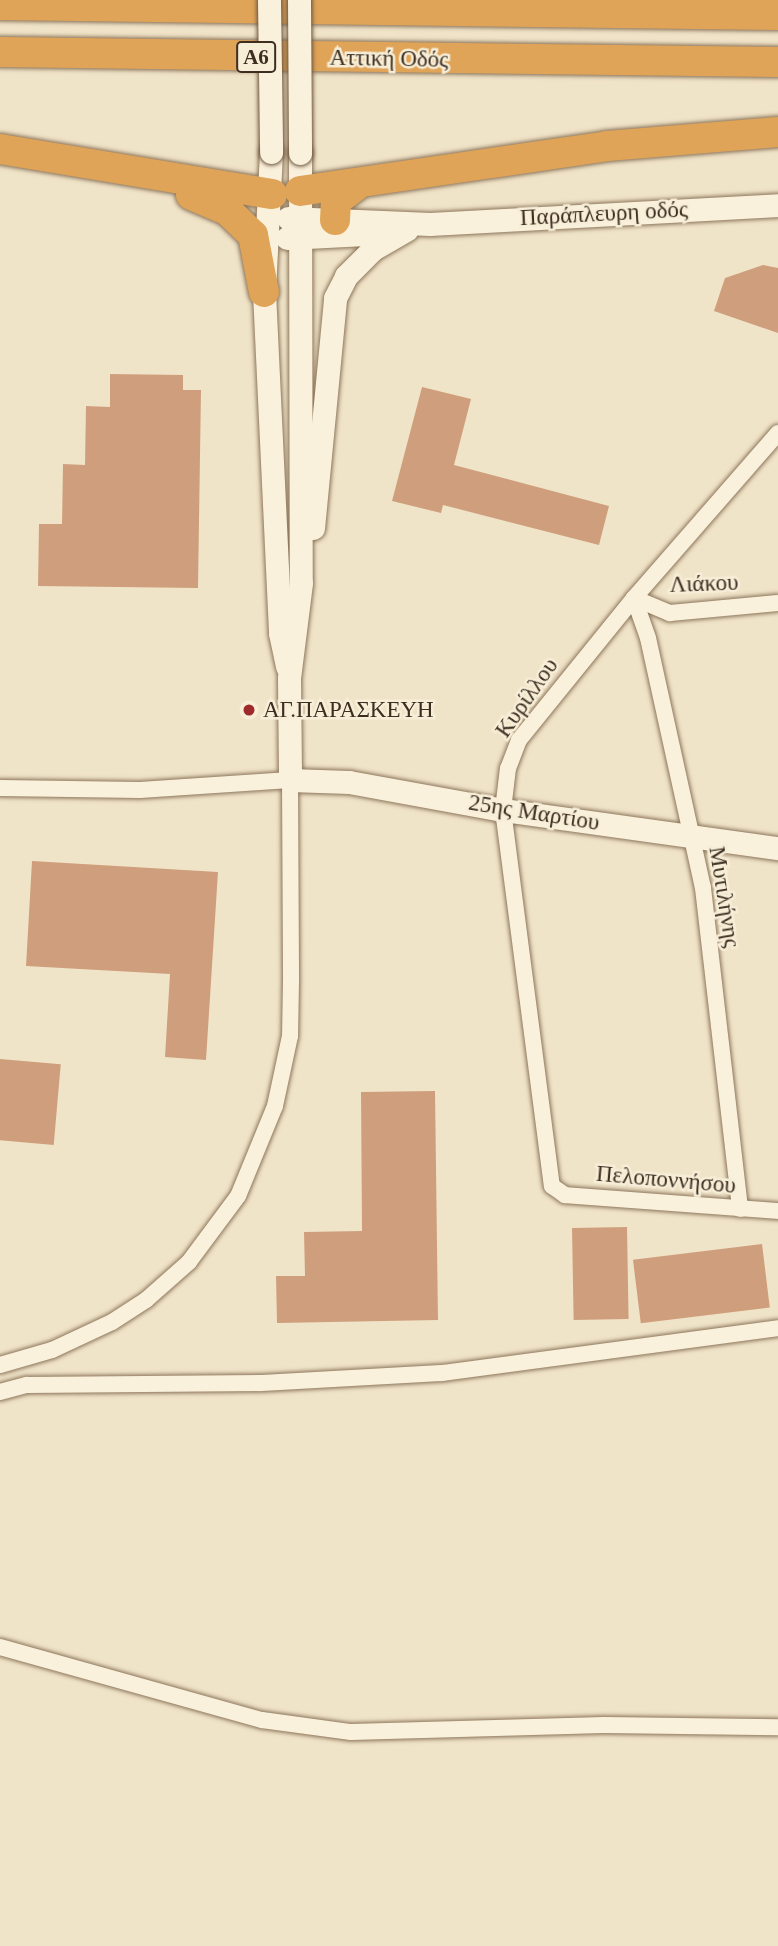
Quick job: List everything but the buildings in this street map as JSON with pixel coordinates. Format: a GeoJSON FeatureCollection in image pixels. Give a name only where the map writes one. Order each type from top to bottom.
{"type":"FeatureCollection","features":[{"type":"Feature","properties":{"kind":"highway","name":"Α6"},"geometry":{"type":"LineString","coordinates":[[0,5],[778,15]]}},
{"type":"Feature","properties":{"kind":"highway","name":"Αττική Οδός"},"geometry":{"type":"LineString","coordinates":[[0,52],[778,62]]}},
{"type":"Feature","properties":{"kind":"highway"},"geometry":{"type":"LineString","coordinates":[[0,149],[139,173],[286,216],[356,185],[607,146],[778,132]]}},
{"type":"Feature","properties":{"kind":"highway"},"geometry":{"type":"LineString","coordinates":[[139,173],[227,210],[244,223],[258,248],[264,292]]}},
{"type":"Feature","properties":{"kind":"highway"},"geometry":{"type":"LineString","coordinates":[[335,220],[336,201],[356,185]]}},
{"type":"Feature","properties":{"kind":"street"},"geometry":{"type":"LineString","coordinates":[[269,0],[271,152],[286,216],[302,583]]}},
{"type":"Feature","properties":{"kind":"street"},"geometry":{"type":"LineString","coordinates":[[289,678],[280,633],[264,292],[286,216],[300,153],[299,0]]}},
{"type":"Feature","properties":{"kind":"street","name":"Παράπλευρη οδός"},"geometry":{"type":"LineString","coordinates":[[286,216],[371,236],[418,227],[778,205]]}},
{"type":"Feature","properties":{"kind":"street","name":"Παράπλευρη οδός"},"geometry":{"type":"LineString","coordinates":[[286,216],[418,227]]}},
{"type":"Feature","properties":{"kind":"street"},"geometry":{"type":"LineString","coordinates":[[0,1365],[52,1350],[146,1300],[189,1262],[238,1196],[275,1106],[290,1036],[289,678],[302,583],[316,514],[329,324],[335,298],[346,276],[373,249],[418,227]]}},
{"type":"Feature","properties":{"kind":"street","name":"Κυρίλλου"},"geometry":{"type":"LineString","coordinates":[[552,1186],[503,810],[508,768],[519,740],[634,598],[777,435]]}},
{"type":"Feature","properties":{"kind":"street","name":"Λιάκου"},"geometry":{"type":"LineString","coordinates":[[634,598],[670,613],[778,603]]}},
{"type":"Feature","properties":{"kind":"street","name":"Μυτιλήνης"},"geometry":{"type":"LineString","coordinates":[[634,598],[648,638],[703,888],[740,1209]]}},
{"type":"Feature","properties":{"kind":"street"},"geometry":{"type":"LineString","coordinates":[[0,788],[141,790],[290,780]]}},
{"type":"Feature","properties":{"kind":"street","name":"25ης Μαρτίου"},"geometry":{"type":"LineString","coordinates":[[290,780],[349,782],[503,810],[778,848]]}},
{"type":"Feature","properties":{"kind":"street","name":"Πελοποννήσου"},"geometry":{"type":"LineString","coordinates":[[552,1186],[565,1195],[778,1211]]}},
{"type":"Feature","properties":{"kind":"street"},"geometry":{"type":"LineString","coordinates":[[0,1392],[27,1385],[261,1383],[442,1373],[778,1328]]}},
{"type":"Feature","properties":{"kind":"street"},"geometry":{"type":"LineString","coordinates":[[0,1647],[262,1720],[351,1732],[604,1725],[778,1727]]}},
{"type":"Feature","properties":{"kind":"place","name":"ΑΓ.ΠΑΡΑΣΚΕΥΗ"},"geometry":{"type":"Point","coordinates":[249,710]}}]}
